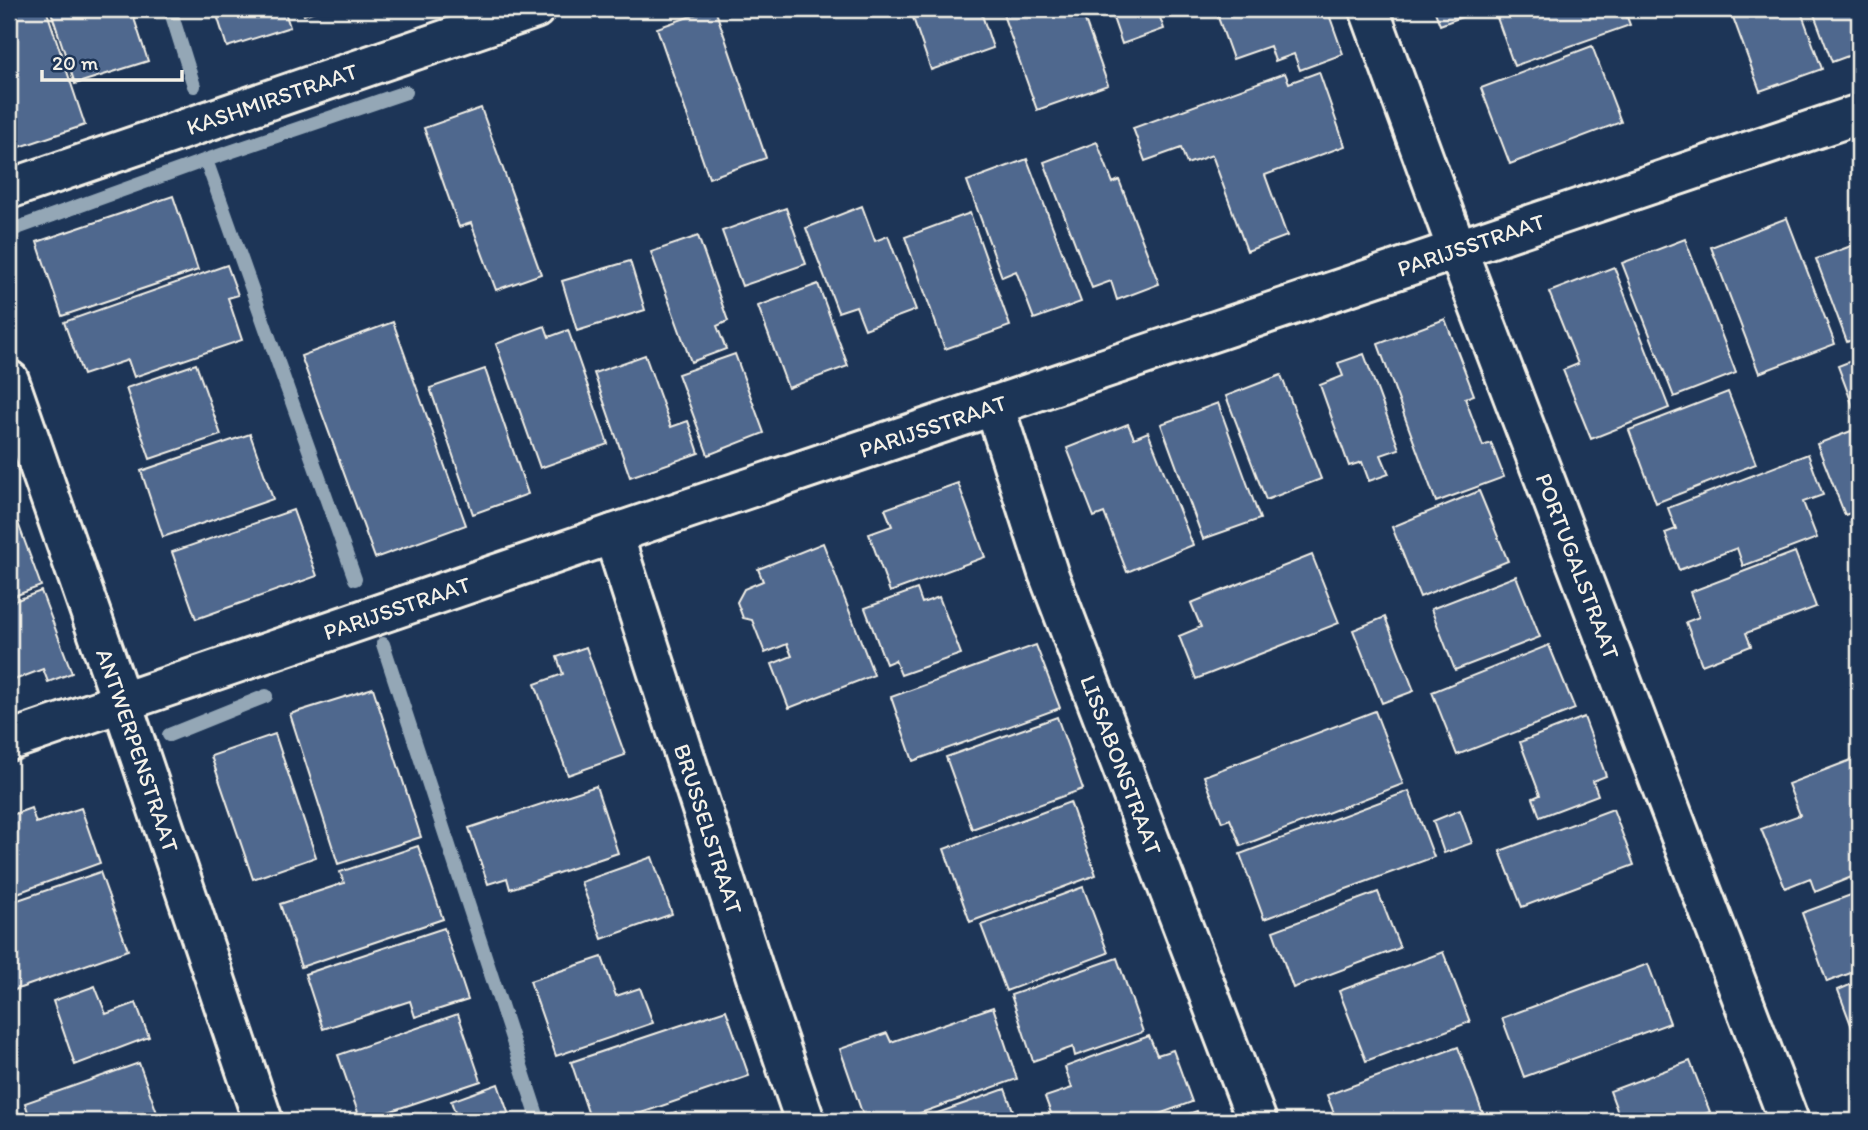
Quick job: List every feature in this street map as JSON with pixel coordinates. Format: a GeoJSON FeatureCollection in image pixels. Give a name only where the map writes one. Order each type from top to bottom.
{"type":"FeatureCollection","features":[{"type":"Feature","properties":{"kind":"street","name":"KASHMIRSTRAAT"},"geometry":{"type":"LineString","coordinates":[[9,189],[535,9]]}},
{"type":"Feature","properties":{"kind":"street","name":"PORTUGALSTRAAT"},"geometry":{"type":"LineString","coordinates":[[1369,9],[1457,249],[1789,1121]]}},
{"type":"Feature","properties":{"kind":"street","name":"PARIJSSTRAAT"},"geometry":{"type":"LineString","coordinates":[[9,741],[613,534],[1859,114]]}},
{"type":"Feature","properties":{"kind":"street","name":"ANTWERPENSTRAAT"},"geometry":{"type":"LineString","coordinates":[[9,380],[263,1121]]}},
{"type":"Feature","properties":{"kind":"street","name":"LISSABONSTRAAT"},"geometry":{"type":"LineString","coordinates":[[994,405],[1048,573],[1257,1121]]}},
{"type":"Feature","properties":{"kind":"street","name":"BRUSSELSTRAAT"},"geometry":{"type":"LineString","coordinates":[[613,534],[805,1121]]}},
{"type":"Feature","properties":{"kind":"building"},"geometry":{"type":"Polygon","coordinates":[[[9,9],[46,9],[85,125],[20,147],[9,114],[9,9]]]}},
{"type":"Feature","properties":{"kind":"building"},"geometry":{"type":"Polygon","coordinates":[[[50,9],[131,9],[148,61],[75,84],[50,9]]]}},
{"type":"Feature","properties":{"kind":"building"},"geometry":{"type":"Polygon","coordinates":[[[215,9],[284,9],[290,27],[227,47],[215,9]]]}},
{"type":"Feature","properties":{"kind":"building"},"geometry":{"type":"Polygon","coordinates":[[[302,9],[321,9],[304,15],[302,9]]]}},
{"type":"Feature","properties":{"kind":"building"},"geometry":{"type":"Polygon","coordinates":[[[715,9],[766,158],[709,178],[657,28],[715,9]]]}},
{"type":"Feature","properties":{"kind":"building"},"geometry":{"type":"Polygon","coordinates":[[[910,9],[980,9],[993,48],[931,70],[910,9]]]}},
{"type":"Feature","properties":{"kind":"building"},"geometry":{"type":"Polygon","coordinates":[[[1001,9],[1081,9],[1108,85],[1037,110],[1001,9]]]}},
{"type":"Feature","properties":{"kind":"building"},"geometry":{"type":"Polygon","coordinates":[[[1110,9],[1157,9],[1164,29],[1122,44],[1110,9]]]}},
{"type":"Feature","properties":{"kind":"building"},"geometry":{"type":"Polygon","coordinates":[[[1215,9],[1327,9],[1343,54],[1300,70],[1294,54],[1275,61],[1270,46],[1233,59],[1215,9]]]}},
{"type":"Feature","properties":{"kind":"building"},"geometry":{"type":"Polygon","coordinates":[[[1434,9],[1483,9],[1440,25],[1434,9]]]}},
{"type":"Feature","properties":{"kind":"building"},"geometry":{"type":"Polygon","coordinates":[[[1494,9],[1624,9],[1630,25],[1514,66],[1494,9]]]}},
{"type":"Feature","properties":{"kind":"building"},"geometry":{"type":"Polygon","coordinates":[[[1730,9],[1800,9],[1822,69],[1760,91],[1730,9]]]}},
{"type":"Feature","properties":{"kind":"building"},"geometry":{"type":"Polygon","coordinates":[[[1812,9],[1859,9],[1859,52],[1832,62],[1812,9]]]}},
{"type":"Feature","properties":{"kind":"building"},"geometry":{"type":"Polygon","coordinates":[[[1592,46],[1621,122],[1510,164],[1481,88],[1592,46]]]}},
{"type":"Feature","properties":{"kind":"building"},"geometry":{"type":"Polygon","coordinates":[[[1319,72],[1345,146],[1265,175],[1287,236],[1247,251],[1212,155],[1187,164],[1181,148],[1145,161],[1133,128],[1285,73],[1289,83],[1319,72]]]}},
{"type":"Feature","properties":{"kind":"building"},"geometry":{"type":"Polygon","coordinates":[[[481,108],[541,274],[496,290],[471,223],[459,227],[424,128],[481,108]]]}},
{"type":"Feature","properties":{"kind":"building"},"geometry":{"type":"Polygon","coordinates":[[[1097,142],[1113,183],[1119,180],[1159,284],[1117,300],[1111,281],[1092,288],[1044,162],[1097,142]]]}},
{"type":"Feature","properties":{"kind":"building"},"geometry":{"type":"Polygon","coordinates":[[[1027,159],[1081,302],[1034,319],[1016,271],[1002,277],[967,181],[1027,159]]]}},
{"type":"Feature","properties":{"kind":"building"},"geometry":{"type":"Polygon","coordinates":[[[1859,172],[1859,191],[1853,174],[1859,172]]]}},
{"type":"Feature","properties":{"kind":"building"},"geometry":{"type":"Polygon","coordinates":[[[173,196],[198,270],[62,316],[37,242],[173,196]]]}},
{"type":"Feature","properties":{"kind":"building"},"geometry":{"type":"Polygon","coordinates":[[[862,206],[875,241],[888,236],[916,310],[865,329],[856,306],[838,312],[806,228],[862,206]]]}},
{"type":"Feature","properties":{"kind":"building"},"geometry":{"type":"Polygon","coordinates":[[[786,208],[806,264],[742,286],[722,231],[786,208]]]}},
{"type":"Feature","properties":{"kind":"building"},"geometry":{"type":"Polygon","coordinates":[[[970,213],[1010,326],[945,349],[905,237],[970,213]]]}},
{"type":"Feature","properties":{"kind":"building"},"geometry":{"type":"Polygon","coordinates":[[[1787,218],[1835,344],[1759,373],[1711,247],[1787,218]]]}},
{"type":"Feature","properties":{"kind":"building"},"geometry":{"type":"Polygon","coordinates":[[[698,236],[728,321],[717,326],[726,349],[691,362],[651,252],[698,236]]]}},
{"type":"Feature","properties":{"kind":"building"},"geometry":{"type":"Polygon","coordinates":[[[1685,239],[1736,373],[1674,397],[1622,263],[1685,239]]]}},
{"type":"Feature","properties":{"kind":"building"},"geometry":{"type":"Polygon","coordinates":[[[1859,243],[1859,337],[1847,342],[1816,259],[1859,243]]]}},
{"type":"Feature","properties":{"kind":"building"},"geometry":{"type":"Polygon","coordinates":[[[630,261],[645,310],[577,331],[562,281],[630,261]]]}},
{"type":"Feature","properties":{"kind":"building"},"geometry":{"type":"Polygon","coordinates":[[[227,265],[238,295],[228,298],[242,340],[134,377],[128,360],[83,375],[64,322],[227,265]]]}},
{"type":"Feature","properties":{"kind":"building"},"geometry":{"type":"Polygon","coordinates":[[[1614,267],[1669,408],[1591,439],[1563,370],[1578,364],[1549,292],[1614,267]]]}},
{"type":"Feature","properties":{"kind":"building"},"geometry":{"type":"Polygon","coordinates":[[[818,284],[848,366],[788,388],[758,306],[818,284]]]}},
{"type":"Feature","properties":{"kind":"building"},"geometry":{"type":"Polygon","coordinates":[[[1445,319],[1474,395],[1465,398],[1483,446],[1491,443],[1504,477],[1436,502],[1378,344],[1445,319]]]}},
{"type":"Feature","properties":{"kind":"building"},"geometry":{"type":"Polygon","coordinates":[[[393,322],[466,525],[375,558],[301,356],[393,322]]]}},
{"type":"Feature","properties":{"kind":"building"},"geometry":{"type":"Polygon","coordinates":[[[545,326],[549,337],[568,330],[608,444],[540,468],[496,344],[545,326]]]}},
{"type":"Feature","properties":{"kind":"building"},"geometry":{"type":"Polygon","coordinates":[[[735,354],[764,433],[708,455],[678,374],[735,354]]]}},
{"type":"Feature","properties":{"kind":"building"},"geometry":{"type":"Polygon","coordinates":[[[1364,354],[1399,449],[1381,455],[1389,474],[1369,481],[1362,462],[1349,466],[1320,385],[1343,376],[1338,363],[1364,354]]]}},
{"type":"Feature","properties":{"kind":"building"},"geometry":{"type":"Polygon","coordinates":[[[645,355],[671,427],[688,421],[699,453],[630,477],[594,373],[645,355]]]}},
{"type":"Feature","properties":{"kind":"building"},"geometry":{"type":"Polygon","coordinates":[[[1859,358],[1859,422],[1838,366],[1859,358]]]}},
{"type":"Feature","properties":{"kind":"building"},"geometry":{"type":"Polygon","coordinates":[[[196,364],[221,435],[150,459],[126,388],[196,364]]]}},
{"type":"Feature","properties":{"kind":"building"},"geometry":{"type":"Polygon","coordinates":[[[485,369],[528,494],[473,514],[430,388],[485,369]]]}},
{"type":"Feature","properties":{"kind":"building"},"geometry":{"type":"Polygon","coordinates":[[[1281,375],[1321,479],[1266,500],[1226,396],[1281,375]]]}},
{"type":"Feature","properties":{"kind":"building"},"geometry":{"type":"Polygon","coordinates":[[[1728,392],[1756,464],[1656,503],[1629,430],[1728,392]]]}},
{"type":"Feature","properties":{"kind":"building"},"geometry":{"type":"Polygon","coordinates":[[[1218,403],[1260,519],[1203,539],[1161,424],[1218,403]]]}},
{"type":"Feature","properties":{"kind":"building"},"geometry":{"type":"Polygon","coordinates":[[[1128,424],[1134,438],[1148,432],[1193,545],[1127,572],[1104,513],[1094,517],[1067,448],[1128,424]]]}},
{"type":"Feature","properties":{"kind":"building"},"geometry":{"type":"Polygon","coordinates":[[[1859,428],[1859,510],[1845,515],[1817,444],[1859,428]]]}},
{"type":"Feature","properties":{"kind":"building"},"geometry":{"type":"Polygon","coordinates":[[[250,434],[273,499],[163,537],[141,471],[250,434]]]}},
{"type":"Feature","properties":{"kind":"building"},"geometry":{"type":"Polygon","coordinates":[[[1808,454],[1823,495],[1803,502],[1817,538],[1743,566],[1737,548],[1679,570],[1665,533],[1676,529],[1668,508],[1808,454]]]}},
{"type":"Feature","properties":{"kind":"building"},"geometry":{"type":"Polygon","coordinates":[[[958,483],[985,557],[890,592],[869,534],[892,526],[885,509],[958,483]]]}},
{"type":"Feature","properties":{"kind":"building"},"geometry":{"type":"Polygon","coordinates":[[[1479,491],[1508,561],[1420,597],[1392,527],[1479,491]]]}},
{"type":"Feature","properties":{"kind":"building"},"geometry":{"type":"Polygon","coordinates":[[[293,510],[317,576],[196,619],[172,552],[293,510]]]}},
{"type":"Feature","properties":{"kind":"building"},"geometry":{"type":"Polygon","coordinates":[[[1859,520],[1859,547],[1850,523],[1859,520]]]}},
{"type":"Feature","properties":{"kind":"building"},"geometry":{"type":"Polygon","coordinates":[[[18,523],[41,586],[9,598],[9,526],[18,523]]]}},
{"type":"Feature","properties":{"kind":"building"},"geometry":{"type":"Polygon","coordinates":[[[823,543],[874,675],[789,708],[772,664],[792,656],[787,644],[765,653],[752,620],[743,618],[737,602],[744,589],[763,581],[758,569],[823,543]]]}},
{"type":"Feature","properties":{"kind":"building"},"geometry":{"type":"Polygon","coordinates":[[[1795,552],[1816,607],[1746,633],[1751,646],[1702,665],[1686,622],[1699,617],[1690,592],[1795,552]]]}},
{"type":"Feature","properties":{"kind":"building"},"geometry":{"type":"Polygon","coordinates":[[[1312,555],[1339,623],[1196,679],[1179,636],[1201,627],[1191,603],[1312,555]]]}},
{"type":"Feature","properties":{"kind":"building"},"geometry":{"type":"Polygon","coordinates":[[[1516,576],[1540,637],[1455,670],[1431,609],[1516,576]]]}},
{"type":"Feature","properties":{"kind":"building"},"geometry":{"type":"Polygon","coordinates":[[[917,589],[922,603],[939,597],[961,654],[901,675],[895,660],[886,664],[865,608],[917,589]]]}},
{"type":"Feature","properties":{"kind":"building"},"geometry":{"type":"Polygon","coordinates":[[[41,591],[72,673],[48,682],[43,669],[9,682],[9,603],[41,591]]]}},
{"type":"Feature","properties":{"kind":"building"},"geometry":{"type":"Polygon","coordinates":[[[1385,617],[1414,691],[1382,703],[1353,630],[1385,617]]]}},
{"type":"Feature","properties":{"kind":"building"},"geometry":{"type":"Polygon","coordinates":[[[1036,645],[1060,708],[913,761],[891,697],[1036,645]]]}},
{"type":"Feature","properties":{"kind":"building"},"geometry":{"type":"Polygon","coordinates":[[[1549,645],[1575,709],[1457,755],[1432,692],[1549,645]]]}},
{"type":"Feature","properties":{"kind":"building"},"geometry":{"type":"Polygon","coordinates":[[[586,647],[625,755],[568,775],[535,684],[563,674],[557,657],[586,647]]]}},
{"type":"Feature","properties":{"kind":"building"},"geometry":{"type":"Polygon","coordinates":[[[373,688],[421,837],[338,864],[290,714],[373,688]]]}},
{"type":"Feature","properties":{"kind":"building"},"geometry":{"type":"Polygon","coordinates":[[[1375,711],[1403,784],[1241,846],[1230,819],[1222,822],[1204,776],[1375,711]]]}},
{"type":"Feature","properties":{"kind":"building"},"geometry":{"type":"Polygon","coordinates":[[[1057,717],[1083,789],[972,829],[946,757],[1057,717]]]}},
{"type":"Feature","properties":{"kind":"building"},"geometry":{"type":"Polygon","coordinates":[[[1584,717],[1606,776],[1593,781],[1598,795],[1540,817],[1533,798],[1540,795],[1520,742],[1584,717]]]}},
{"type":"Feature","properties":{"kind":"building"},"geometry":{"type":"Polygon","coordinates":[[[275,734],[316,857],[253,879],[211,756],[275,734]]]}},
{"type":"Feature","properties":{"kind":"building"},"geometry":{"type":"Polygon","coordinates":[[[1859,757],[1859,874],[1815,892],[1810,878],[1785,888],[1761,829],[1800,815],[1788,784],[1859,757]]]}},
{"type":"Feature","properties":{"kind":"building"},"geometry":{"type":"Polygon","coordinates":[[[596,786],[618,853],[510,889],[507,878],[488,884],[469,828],[596,786]]]}},
{"type":"Feature","properties":{"kind":"building"},"geometry":{"type":"Polygon","coordinates":[[[1409,791],[1434,857],[1264,919],[1240,854],[1409,791]]]}},
{"type":"Feature","properties":{"kind":"building"},"geometry":{"type":"Polygon","coordinates":[[[1070,802],[1096,875],[970,922],[944,849],[1070,802]]]}},
{"type":"Feature","properties":{"kind":"building"},"geometry":{"type":"Polygon","coordinates":[[[31,808],[36,823],[81,808],[100,863],[9,896],[9,816],[31,808]]]}},
{"type":"Feature","properties":{"kind":"building"},"geometry":{"type":"Polygon","coordinates":[[[1613,809],[1634,865],[1522,907],[1500,851],[1613,809]]]}},
{"type":"Feature","properties":{"kind":"building"},"geometry":{"type":"Polygon","coordinates":[[[1460,810],[1472,843],[1444,853],[1433,821],[1460,810]]]}},
{"type":"Feature","properties":{"kind":"building"},"geometry":{"type":"Polygon","coordinates":[[[418,846],[443,919],[301,967],[280,904],[344,883],[340,872],[418,846]]]}},
{"type":"Feature","properties":{"kind":"building"},"geometry":{"type":"Polygon","coordinates":[[[652,857],[672,914],[602,939],[581,882],[652,857]]]}},
{"type":"Feature","properties":{"kind":"building"},"geometry":{"type":"Polygon","coordinates":[[[100,872],[128,950],[9,992],[9,903],[100,872]]]}},
{"type":"Feature","properties":{"kind":"building"},"geometry":{"type":"Polygon","coordinates":[[[1083,887],[1108,953],[1006,991],[981,925],[1083,887]]]}},
{"type":"Feature","properties":{"kind":"building"},"geometry":{"type":"Polygon","coordinates":[[[1378,892],[1400,948],[1293,988],[1273,931],[1378,892]]]}},
{"type":"Feature","properties":{"kind":"building"},"geometry":{"type":"Polygon","coordinates":[[[1859,892],[1859,970],[1827,982],[1802,913],[1859,892]]]}},
{"type":"Feature","properties":{"kind":"building"},"geometry":{"type":"Polygon","coordinates":[[[444,928],[468,1000],[415,1017],[410,1001],[323,1029],[305,974],[444,928]]]}},
{"type":"Feature","properties":{"kind":"building"},"geometry":{"type":"Polygon","coordinates":[[[1443,952],[1470,1022],[1366,1061],[1339,991],[1443,952]]]}},
{"type":"Feature","properties":{"kind":"building"},"geometry":{"type":"Polygon","coordinates":[[[602,957],[616,996],[640,988],[653,1023],[556,1056],[530,981],[602,957]]]}},
{"type":"Feature","properties":{"kind":"building"},"geometry":{"type":"Polygon","coordinates":[[[1117,958],[1143,1032],[1075,1056],[1073,1047],[1033,1061],[1011,995],[1117,958]]]}},
{"type":"Feature","properties":{"kind":"building"},"geometry":{"type":"Polygon","coordinates":[[[1648,964],[1670,1023],[1524,1077],[1502,1018],[1648,964]]]}},
{"type":"Feature","properties":{"kind":"building"},"geometry":{"type":"Polygon","coordinates":[[[1859,981],[1859,1046],[1838,990],[1859,981]]]}},
{"type":"Feature","properties":{"kind":"building"},"geometry":{"type":"Polygon","coordinates":[[[95,986],[106,1014],[136,1003],[149,1037],[75,1065],[53,1001],[95,986]]]}},
{"type":"Feature","properties":{"kind":"building"},"geometry":{"type":"Polygon","coordinates":[[[993,1007],[1017,1079],[898,1121],[865,1121],[840,1049],[887,1033],[891,1042],[993,1007]]]}},
{"type":"Feature","properties":{"kind":"building"},"geometry":{"type":"Polygon","coordinates":[[[726,1010],[749,1076],[618,1121],[591,1121],[571,1062],[726,1010]]]}},
{"type":"Feature","properties":{"kind":"building"},"geometry":{"type":"Polygon","coordinates":[[[458,1014],[481,1081],[361,1121],[338,1055],[458,1014]]]}},
{"type":"Feature","properties":{"kind":"building"},"geometry":{"type":"Polygon","coordinates":[[[1149,1036],[1157,1055],[1173,1050],[1192,1102],[1140,1121],[1054,1121],[1045,1097],[1072,1088],[1065,1067],[1149,1036]]]}},
{"type":"Feature","properties":{"kind":"building"},"geometry":{"type":"Polygon","coordinates":[[[1458,1047],[1483,1114],[1463,1121],[1337,1121],[1327,1095],[1458,1047]]]}},
{"type":"Feature","properties":{"kind":"building"},"geometry":{"type":"Polygon","coordinates":[[[1690,1061],[1710,1112],[1686,1121],[1621,1121],[1610,1091],[1690,1061]]]}},
{"type":"Feature","properties":{"kind":"building"},"geometry":{"type":"Polygon","coordinates":[[[139,1063],[160,1121],[31,1121],[25,1103],[139,1063]]]}},
{"type":"Feature","properties":{"kind":"building"},"geometry":{"type":"Polygon","coordinates":[[[498,1084],[511,1121],[458,1121],[451,1101],[498,1084]]]}},
{"type":"Feature","properties":{"kind":"building"},"geometry":{"type":"Polygon","coordinates":[[[1005,1089],[1017,1121],[915,1121],[1005,1089]]]}},
{"type":"Feature","properties":{"kind":"building"},"geometry":{"type":"Polygon","coordinates":[[[1197,1111],[1201,1121],[1168,1121],[1197,1111]]]}},
{"type":"Feature","properties":{"kind":"building"},"geometry":{"type":"Polygon","coordinates":[[[676,1112],[680,1121],[650,1121],[676,1112]]]}},
{"type":"Feature","properties":{"kind":"waterway"},"geometry":{"type":"LineString","coordinates":[[170,9],[194,86]]}},
{"type":"Feature","properties":{"kind":"waterway"},"geometry":{"type":"LineString","coordinates":[[9,231],[406,92]]}},
{"type":"Feature","properties":{"kind":"waterway"},"geometry":{"type":"LineString","coordinates":[[206,160],[355,579]]}},
{"type":"Feature","properties":{"kind":"waterway"},"geometry":{"type":"LineString","coordinates":[[383,644],[539,1121]]}},
{"type":"Feature","properties":{"kind":"waterway"},"geometry":{"type":"LineString","coordinates":[[169,735],[266,696]]}}]}
